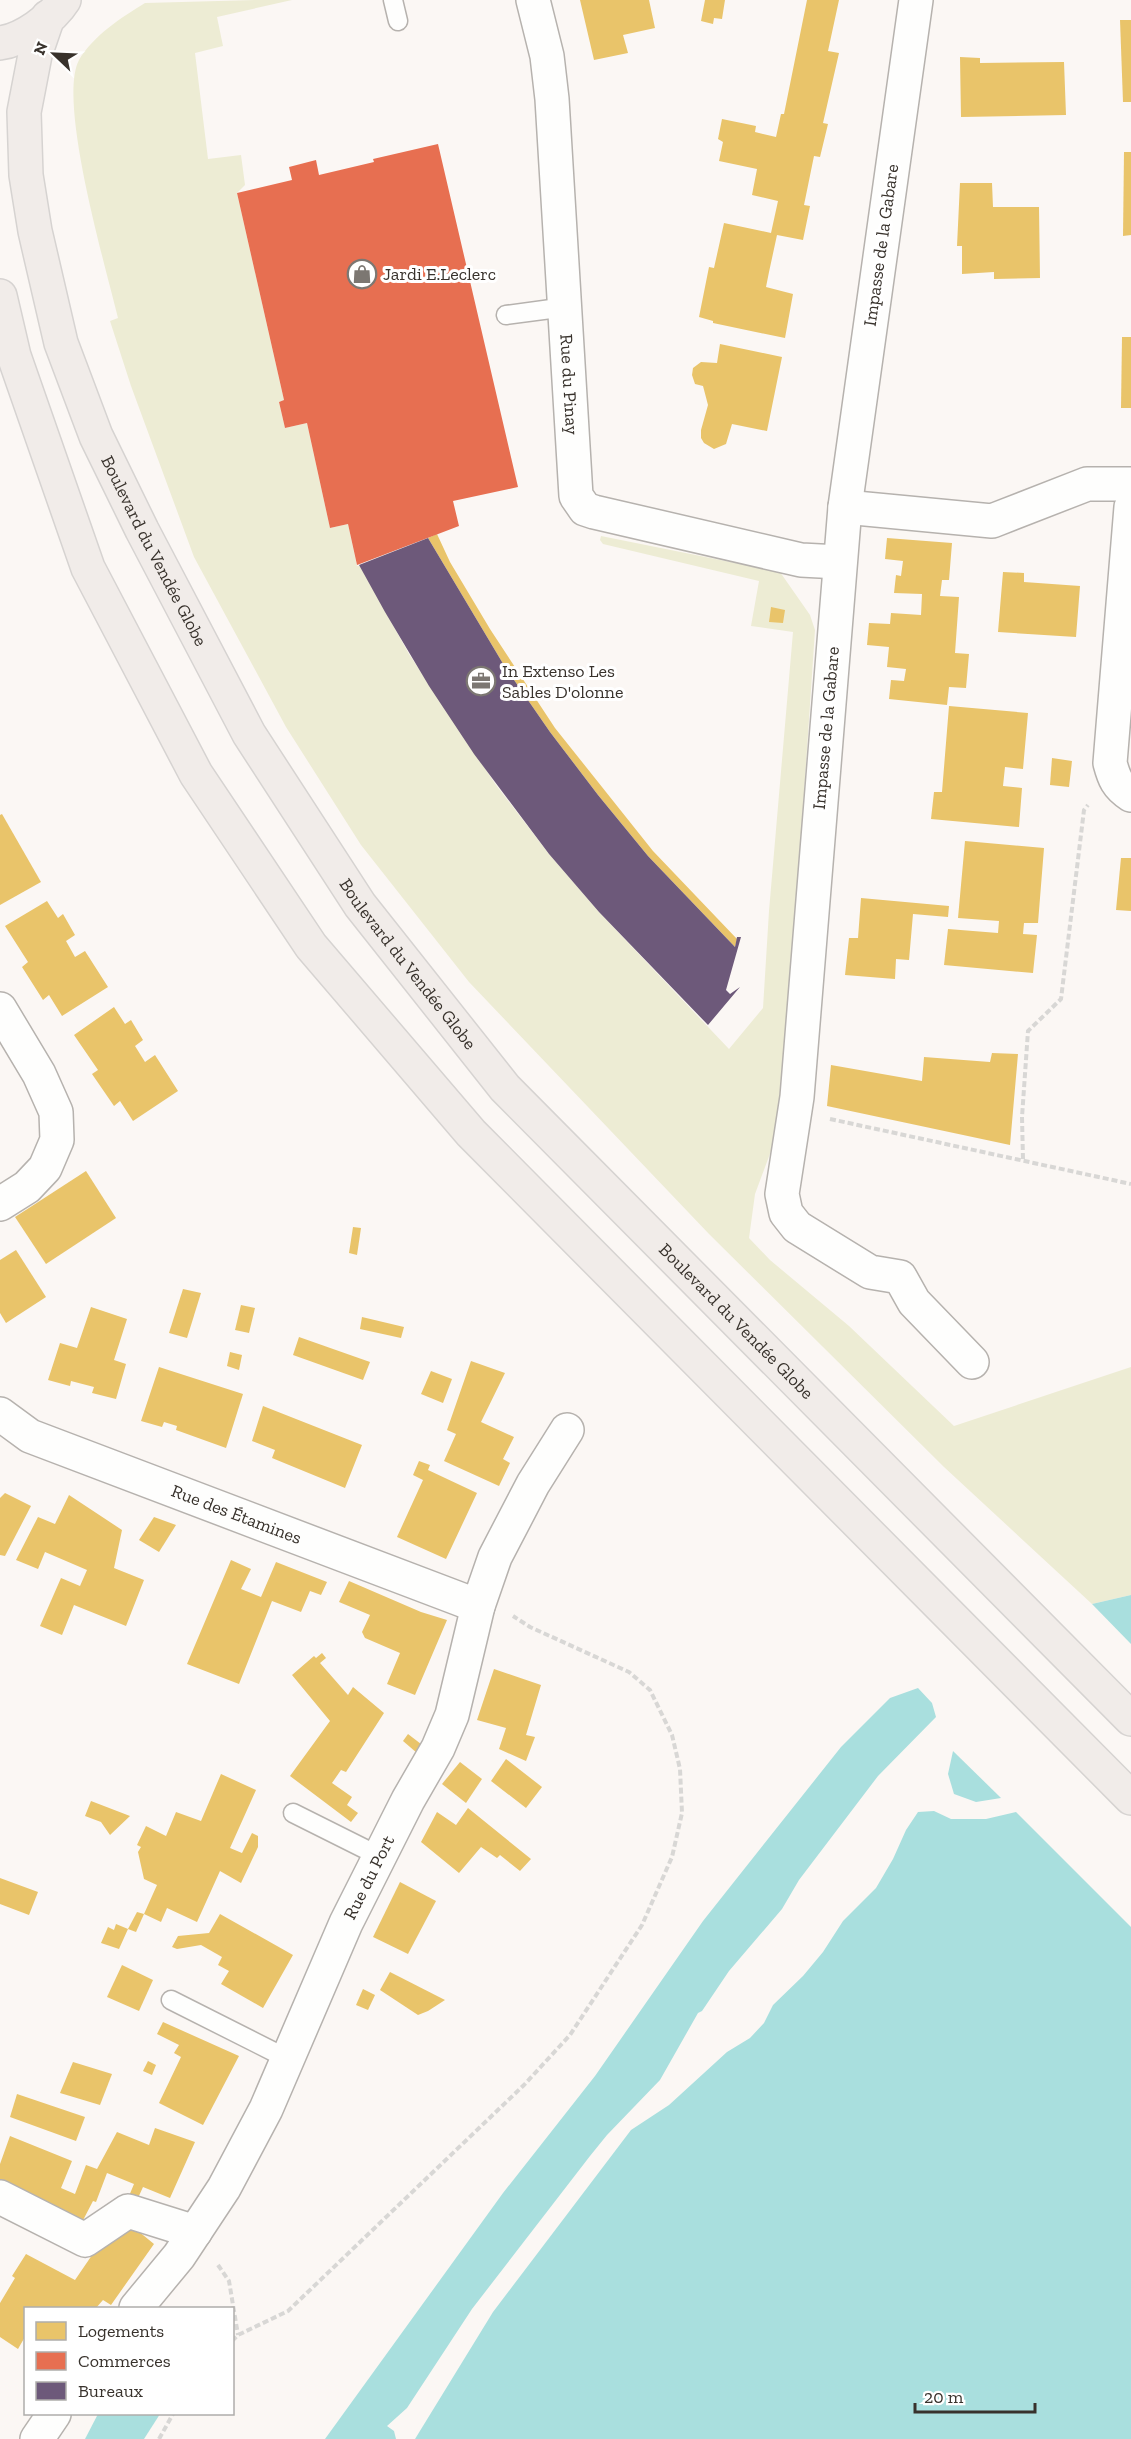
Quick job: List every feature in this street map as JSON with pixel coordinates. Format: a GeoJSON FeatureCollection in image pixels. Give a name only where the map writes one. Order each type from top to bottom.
{"type":"FeatureCollection","features":[{"type":"Feature","properties":{"kind":"main road"},"geometry":{"type":"LineString","coordinates":[[0,43],[28,32],[56,9]]}},
{"type":"Feature","properties":{"kind":"main road","name":"Boulevard du Vendée Globe"},"geometry":{"type":"LineString","coordinates":[[56,9],[34,55],[24,112],[26,175],[34,231],[62,343],[96,436],[142,530],[249,734],[360,905],[505,1088],[1131,1719]]}},
{"type":"Feature","properties":{"kind":"main road"},"geometry":{"type":"LineString","coordinates":[[0,296],[14,356],[88,568],[196,774],[310,946],[471,1133],[1131,1798]]}},
{"type":"Feature","properties":{"kind":"street","name":"Rue du Pinay"},"geometry":{"type":"LineString","coordinates":[[532,0],[547,56],[552,99],[579,517],[801,560],[839,562]]}},
{"type":"Feature","properties":{"kind":"street","name":"Impasse de la Gabare"},"geometry":{"type":"LineString","coordinates":[[916,0],[845,507],[794,1112],[782,1194],[786,1213],[797,1227],[870,1272],[900,1277],[914,1302],[972,1362]]}},
{"type":"Feature","properties":{"kind":"street"},"geometry":{"type":"LineString","coordinates":[[845,507],[992,521],[1087,484],[1131,484]]}},
{"type":"Feature","properties":{"kind":"street"},"geometry":{"type":"LineString","coordinates":[[1122,786],[1110,763],[1131,507]]}},
{"type":"Feature","properties":{"kind":"street"},"geometry":{"type":"LineString","coordinates":[[0,1009],[39,1074],[56,1112],[57,1140],[45,1168],[27,1187],[0,1204]]}},
{"type":"Feature","properties":{"kind":"street","name":"Rue des Étamines"},"geometry":{"type":"LineString","coordinates":[[0,1414],[30,1436],[478,1606]]}},
{"type":"Feature","properties":{"kind":"street","name":"Rue du Port"},"geometry":{"type":"LineString","coordinates":[[137,2307],[179,2256],[224,2188],[266,2109],[346,1923],[379,1856],[438,1748],[452,1715],[478,1606],[495,1557],[533,1484],[567,1430]]}},
{"type":"Feature","properties":{"kind":"street"},"geometry":{"type":"LineString","coordinates":[[0,2197],[85,2240],[128,2211],[195,2232]]}},
{"type":"Feature","properties":{"kind":"street"},"geometry":{"type":"LineString","coordinates":[[38,2439],[53,2415]]}},
{"type":"Feature","properties":{"kind":"lane"},"geometry":{"type":"LineString","coordinates":[[393,0],[399,21]]}},
{"type":"Feature","properties":{"kind":"lane"},"geometry":{"type":"LineString","coordinates":[[506,315],[566,308]]}},
{"type":"Feature","properties":{"kind":"lane"},"geometry":{"type":"LineString","coordinates":[[292,1813],[379,1856]]}},
{"type":"Feature","properties":{"kind":"lane"},"geometry":{"type":"LineString","coordinates":[[171,2000],[288,2059]]}},
{"type":"Feature","properties":{"kind":"path"},"geometry":{"type":"LineString","coordinates":[[1023,1159],[1022,1118],[1028,1031],[1061,999],[1084,810],[1122,786]]}},
{"type":"Feature","properties":{"kind":"path"},"geometry":{"type":"LineString","coordinates":[[794,1112],[1023,1159],[1131,1184]]}},
{"type":"Feature","properties":{"kind":"path"},"geometry":{"type":"LineString","coordinates":[[234,2339],[288,2311],[524,2085],[570,2035],[642,1925],[672,1857],[682,1813],[680,1769],[672,1735],[650,1690],[629,1672],[530,1627]]}},
{"type":"Feature","properties":{"kind":"path"},"geometry":{"type":"LineString","coordinates":[[195,2232],[229,2281],[233,2307]]}},
{"type":"Feature","properties":{"kind":"path"},"geometry":{"type":"LineString","coordinates":[[234,2311],[238,2335]]}},
{"type":"Feature","properties":{"kind":"path"},"geometry":{"type":"LineString","coordinates":[[159,2439],[173,2415]]}},
{"type":"Feature","properties":{"kind":"green space"},"geometry":{"type":"Polygon","coordinates":[[[292,0],[217,17],[223,46],[195,53],[208,159],[241,155],[245,185],[237,193],[284,400],[279,402],[285,428],[307,423],[330,528],[348,524],[357,566],[360,566],[409,654],[496,785],[549,854],[599,912],[729,1049],[763,1008],[793,632],[751,626],[759,581],[603,544],[600,540],[601,536],[780,572],[810,615],[815,630],[796,913],[789,1058],[771,1151],[755,1194],[749,1238],[770,1260],[849,1326],[954,1426],[1131,1367],[1131,1595],[1092,1604],[944,1467],[709,1234],[469,982],[361,845],[286,727],[194,557],[131,386],[110,321],[118,318],[86,186],[74,111],[74,81],[79,60],[100,35],[145,3],[292,0]]]}},
{"type":"Feature","properties":{"kind":"water"},"geometry":{"type":"Polygon","coordinates":[[[1131,1595],[1131,1644],[1092,1604],[1131,1595]]]}},
{"type":"Feature","properties":{"kind":"water"},"geometry":{"type":"Polygon","coordinates":[[[918,1688],[932,1703],[936,1717],[878,1776],[799,1880],[782,1909],[729,1971],[702,2011],[698,2013],[660,2080],[607,2135],[472,2309],[407,2408],[387,2426],[394,2431],[396,2439],[325,2439],[503,2193],[595,2076],[703,1921],[841,1747],[890,1698],[918,1688]]]}},
{"type":"Feature","properties":{"kind":"water"},"geometry":{"type":"Polygon","coordinates":[[[953,1751],[1001,1798],[976,1802],[954,1794],[948,1774],[953,1751]]]}},
{"type":"Feature","properties":{"kind":"water"},"geometry":{"type":"Polygon","coordinates":[[[934,1811],[951,1819],[986,1819],[1016,1812],[1131,1927],[1131,2439],[415,2439],[493,2312],[631,2130],[669,2105],[727,2052],[750,2038],[764,2023],[773,2005],[803,1976],[823,1952],[843,1921],[876,1888],[918,1812],[934,1811]]]}},
{"type":"Feature","properties":{"kind":"water"},"geometry":{"type":"Polygon","coordinates":[[[97,2415],[159,2415],[144,2439],[85,2439],[97,2415]]]}},
{"type":"Feature","properties":{"kind":"building: Logements"},"geometry":{"type":"Polygon","coordinates":[[[580,0],[649,0],[655,28],[623,35],[628,53],[594,60],[580,0]]]}},
{"type":"Feature","properties":{"kind":"building: Logements"},"geometry":{"type":"Polygon","coordinates":[[[705,0],[725,0],[722,19],[714,18],[713,24],[701,21],[705,0]]]}},
{"type":"Feature","properties":{"kind":"building: Logements"},"geometry":{"type":"Polygon","coordinates":[[[807,0],[839,0],[828,51],[839,53],[823,123],[828,124],[820,157],[814,156],[804,205],[810,206],[803,240],[777,235],[766,287],[793,294],[785,338],[713,323],[713,321],[699,317],[709,267],[714,268],[724,223],[771,233],[778,201],[752,195],[757,169],[719,161],[723,142],[718,139],[722,119],[756,126],[755,132],[776,137],[781,114],[784,114],[807,0]]]}},
{"type":"Feature","properties":{"kind":"building: Logements"},"geometry":{"type":"Polygon","coordinates":[[[1120,20],[1131,20],[1131,102],[1123,102],[1120,20]]]}},
{"type":"Feature","properties":{"kind":"building: Logements"},"geometry":{"type":"Polygon","coordinates":[[[960,57],[980,58],[980,63],[1064,62],[1066,115],[961,117],[960,57]]]}},
{"type":"Feature","properties":{"kind":"building: Logements"},"geometry":{"type":"Polygon","coordinates":[[[1124,152],[1131,152],[1131,235],[1123,236],[1124,152]]]}},
{"type":"Feature","properties":{"kind":"building: Logements"},"geometry":{"type":"Polygon","coordinates":[[[960,183],[992,183],[993,207],[1039,207],[1040,278],[994,279],[994,272],[962,274],[962,246],[957,246],[960,183]]]}},
{"type":"Feature","properties":{"kind":"building: Logements"},"geometry":{"type":"Polygon","coordinates":[[[1122,337],[1131,337],[1131,408],[1121,408],[1122,337]]]}},
{"type":"Feature","properties":{"kind":"building: Logements"},"geometry":{"type":"Polygon","coordinates":[[[720,344],[782,357],[767,431],[732,424],[726,444],[714,449],[704,443],[701,438],[708,405],[703,386],[695,384],[692,375],[693,368],[701,362],[717,363],[720,344]]]}},
{"type":"Feature","properties":{"kind":"building: Logements"},"geometry":{"type":"Polygon","coordinates":[[[437,534],[450,562],[490,629],[555,728],[653,851],[737,939],[735,947],[648,856],[550,732],[505,667],[428,538],[437,534]]]}},
{"type":"Feature","properties":{"kind":"building: Logements"},"geometry":{"type":"Polygon","coordinates":[[[887,538],[952,543],[949,580],[942,580],[940,596],[959,597],[955,653],[969,654],[966,688],[949,687],[947,705],[889,699],[891,680],[904,681],[906,669],[887,667],[889,647],[867,645],[869,623],[890,624],[891,613],[921,615],[922,594],[894,593],[896,575],[901,576],[903,561],[885,559],[887,538]]]}},
{"type":"Feature","properties":{"kind":"building: Logements"},"geometry":{"type":"Polygon","coordinates":[[[1003,572],[1024,573],[1024,582],[1080,586],[1076,637],[998,632],[1003,572]]]}},
{"type":"Feature","properties":{"kind":"building: Logements"},"geometry":{"type":"Polygon","coordinates":[[[771,607],[785,610],[783,623],[769,622],[771,607]]]}},
{"type":"Feature","properties":{"kind":"building: Logements"},"geometry":{"type":"Polygon","coordinates":[[[949,706],[1028,713],[1023,769],[1005,767],[1003,786],[1022,788],[1019,827],[931,819],[934,792],[942,792],[949,706]]]}},
{"type":"Feature","properties":{"kind":"building: Logements"},"geometry":{"type":"Polygon","coordinates":[[[1052,758],[1072,761],[1069,787],[1050,785],[1052,758]]]}},
{"type":"Feature","properties":{"kind":"building: Logements"},"geometry":{"type":"Polygon","coordinates":[[[2,814],[41,882],[0,905],[0,815],[2,814]]]}},
{"type":"Feature","properties":{"kind":"building: Logements"},"geometry":{"type":"Polygon","coordinates":[[[965,841],[1044,848],[1038,923],[1024,923],[1023,934],[1037,935],[1033,973],[944,965],[948,929],[998,933],[999,921],[958,918],[965,841]]]}},
{"type":"Feature","properties":{"kind":"building: Logements"},"geometry":{"type":"Polygon","coordinates":[[[1121,858],[1131,858],[1131,911],[1116,910],[1121,858]]]}},
{"type":"Feature","properties":{"kind":"building: Logements"},"geometry":{"type":"Polygon","coordinates":[[[861,898],[949,906],[948,917],[913,914],[909,960],[896,959],[895,979],[845,975],[849,938],[858,938],[861,898]]]}},
{"type":"Feature","properties":{"kind":"building: Logements"},"geometry":{"type":"Polygon","coordinates":[[[47,901],[58,918],[63,914],[75,935],[66,941],[75,957],[85,951],[108,987],[62,1016],[49,995],[43,1000],[22,967],[28,962],[5,926],[47,901]]]}},
{"type":"Feature","properties":{"kind":"building: Logements"},"geometry":{"type":"Polygon","coordinates":[[[114,1007],[125,1024],[131,1020],[143,1040],[135,1046],[145,1062],[155,1055],[178,1091],[133,1121],[120,1101],[114,1106],[92,1074],[98,1070],[74,1035],[114,1007]]]}},
{"type":"Feature","properties":{"kind":"building: Logements"},"geometry":{"type":"Polygon","coordinates":[[[992,1053],[1018,1054],[1010,1145],[827,1106],[831,1065],[922,1081],[924,1057],[990,1062],[992,1053]]]}},
{"type":"Feature","properties":{"kind":"building: Logements"},"geometry":{"type":"Polygon","coordinates":[[[86,1171],[116,1218],[46,1264],[15,1217],[86,1171]]]}},
{"type":"Feature","properties":{"kind":"building: Logements"},"geometry":{"type":"Polygon","coordinates":[[[353,1227],[361,1228],[357,1255],[349,1253],[353,1227]]]}},
{"type":"Feature","properties":{"kind":"building: Logements"},"geometry":{"type":"Polygon","coordinates":[[[16,1250],[46,1297],[6,1323],[0,1313],[0,1260],[16,1250]]]}},
{"type":"Feature","properties":{"kind":"building: Logements"},"geometry":{"type":"Polygon","coordinates":[[[183,1289],[201,1293],[187,1338],[169,1333],[183,1289]]]}},
{"type":"Feature","properties":{"kind":"building: Logements"},"geometry":{"type":"Polygon","coordinates":[[[241,1305],[255,1308],[249,1333],[235,1330],[241,1305]]]}},
{"type":"Feature","properties":{"kind":"building: Logements"},"geometry":{"type":"Polygon","coordinates":[[[91,1307],[127,1319],[114,1360],[126,1364],[116,1399],[92,1393],[94,1387],[71,1381],[70,1386],[48,1380],[60,1343],[77,1348],[91,1307]]]}},
{"type":"Feature","properties":{"kind":"building: Logements"},"geometry":{"type":"Polygon","coordinates":[[[362,1317],[404,1327],[401,1338],[360,1329],[362,1317]]]}},
{"type":"Feature","properties":{"kind":"building: Logements"},"geometry":{"type":"Polygon","coordinates":[[[299,1337],[370,1362],[363,1380],[293,1355],[299,1337]]]}},
{"type":"Feature","properties":{"kind":"building: Logements"},"geometry":{"type":"Polygon","coordinates":[[[230,1352],[242,1355],[239,1370],[227,1366],[230,1352]]]}},
{"type":"Feature","properties":{"kind":"building: Logements"},"geometry":{"type":"Polygon","coordinates":[[[471,1361],[505,1373],[481,1422],[514,1437],[503,1459],[510,1463],[499,1486],[444,1461],[456,1434],[447,1430],[471,1361]]]}},
{"type":"Feature","properties":{"kind":"building: Logements"},"geometry":{"type":"Polygon","coordinates":[[[159,1367],[243,1394],[226,1448],[176,1430],[177,1426],[164,1422],[162,1427],[141,1421],[159,1367]]]}},
{"type":"Feature","properties":{"kind":"building: Logements"},"geometry":{"type":"Polygon","coordinates":[[[431,1371],[452,1379],[443,1403],[421,1394],[431,1371]]]}},
{"type":"Feature","properties":{"kind":"building: Logements"},"geometry":{"type":"Polygon","coordinates":[[[263,1406],[362,1445],[345,1488],[272,1458],[275,1450],[252,1441],[263,1406]]]}},
{"type":"Feature","properties":{"kind":"building: Logements"},"geometry":{"type":"Polygon","coordinates":[[[419,1461],[430,1465],[428,1470],[477,1493],[446,1559],[397,1537],[423,1480],[413,1475],[419,1461]]]}},
{"type":"Feature","properties":{"kind":"building: Logements"},"geometry":{"type":"Polygon","coordinates":[[[5,1493],[31,1506],[5,1556],[0,1555],[0,1498],[5,1493]]]}},
{"type":"Feature","properties":{"kind":"building: Logements"},"geometry":{"type":"Polygon","coordinates":[[[69,1495],[122,1530],[114,1568],[144,1580],[126,1626],[74,1605],[62,1635],[40,1626],[61,1578],[80,1586],[87,1570],[45,1552],[38,1569],[16,1560],[38,1517],[55,1524],[69,1495]]]}},
{"type":"Feature","properties":{"kind":"building: Logements"},"geometry":{"type":"Polygon","coordinates":[[[154,1517],[176,1525],[159,1552],[139,1540],[154,1517]]]}},
{"type":"Feature","properties":{"kind":"building: Logements"},"geometry":{"type":"Polygon","coordinates":[[[231,1560],[251,1569],[241,1589],[261,1597],[276,1562],[327,1582],[321,1595],[310,1591],[301,1612],[272,1601],[239,1684],[187,1664],[231,1560]]]}},
{"type":"Feature","properties":{"kind":"building: Logements"},"geometry":{"type":"Polygon","coordinates":[[[349,1581],[421,1612],[447,1620],[415,1695],[387,1684],[400,1653],[365,1638],[362,1632],[370,1615],[339,1602],[349,1581]]]}},
{"type":"Feature","properties":{"kind":"building: Logements"},"geometry":{"type":"Polygon","coordinates":[[[322,1653],[326,1658],[320,1663],[348,1695],[353,1687],[384,1713],[346,1772],[341,1770],[332,1783],[352,1797],[347,1805],[358,1813],[351,1822],[290,1776],[330,1721],[292,1675],[314,1656],[316,1658],[322,1653]]]}},
{"type":"Feature","properties":{"kind":"building: Logements"},"geometry":{"type":"Polygon","coordinates":[[[494,1669],[541,1685],[526,1735],[535,1737],[526,1761],[499,1749],[506,1728],[477,1720],[494,1669]]]}},
{"type":"Feature","properties":{"kind":"building: Logements"},"geometry":{"type":"Polygon","coordinates":[[[408,1734],[421,1744],[417,1753],[403,1741],[408,1734]]]}},
{"type":"Feature","properties":{"kind":"building: Logements"},"geometry":{"type":"Polygon","coordinates":[[[506,1759],[542,1787],[526,1808],[491,1781],[506,1759]]]}},
{"type":"Feature","properties":{"kind":"building: Logements"},"geometry":{"type":"Polygon","coordinates":[[[460,1762],[482,1779],[466,1803],[442,1784],[460,1762]]]}},
{"type":"Feature","properties":{"kind":"building: Logements"},"geometry":{"type":"Polygon","coordinates":[[[221,1774],[256,1790],[230,1848],[242,1853],[252,1833],[258,1836],[258,1847],[241,1883],[220,1871],[197,1922],[167,1908],[161,1922],[144,1914],[157,1885],[144,1879],[138,1852],[141,1847],[137,1845],[146,1826],[166,1836],[176,1812],[201,1821],[221,1774]]]}},
{"type":"Feature","properties":{"kind":"building: Logements"},"geometry":{"type":"Polygon","coordinates":[[[91,1801],[130,1816],[110,1835],[101,1822],[85,1816],[91,1801]]]}},
{"type":"Feature","properties":{"kind":"building: Logements"},"geometry":{"type":"Polygon","coordinates":[[[468,1808],[531,1859],[520,1871],[500,1855],[497,1858],[481,1847],[459,1873],[421,1842],[437,1812],[456,1825],[468,1808]]]}},
{"type":"Feature","properties":{"kind":"building: Logements"},"geometry":{"type":"Polygon","coordinates":[[[0,1878],[38,1892],[29,1915],[0,1904],[0,1878]]]}},
{"type":"Feature","properties":{"kind":"building: Logements"},"geometry":{"type":"Polygon","coordinates":[[[400,1882],[436,1901],[408,1954],[373,1937],[400,1882]]]}},
{"type":"Feature","properties":{"kind":"building: Logements"},"geometry":{"type":"Polygon","coordinates":[[[137,1912],[144,1914],[136,1932],[128,1929],[137,1912]]]}},
{"type":"Feature","properties":{"kind":"building: Logements"},"geometry":{"type":"Polygon","coordinates":[[[220,1914],[293,1955],[263,2008],[221,1984],[229,1971],[218,1965],[222,1957],[201,1945],[177,1949],[172,1947],[178,1936],[209,1933],[220,1914]]]}},
{"type":"Feature","properties":{"kind":"building: Logements"},"geometry":{"type":"Polygon","coordinates":[[[116,1924],[128,1929],[119,1949],[101,1943],[108,1927],[114,1930],[116,1924]]]}},
{"type":"Feature","properties":{"kind":"building: Logements"},"geometry":{"type":"Polygon","coordinates":[[[122,1965],[153,1980],[139,2011],[107,1997],[122,1965]]]}},
{"type":"Feature","properties":{"kind":"building: Logements"},"geometry":{"type":"Polygon","coordinates":[[[390,1972],[445,2000],[418,2015],[380,1990],[390,1972]]]}},
{"type":"Feature","properties":{"kind":"building: Logements"},"geometry":{"type":"Polygon","coordinates":[[[363,1989],[375,1995],[368,2010],[356,2005],[363,1989]]]}},
{"type":"Feature","properties":{"kind":"building: Logements"},"geometry":{"type":"Polygon","coordinates":[[[163,2022],[239,2056],[203,2125],[159,2103],[181,2057],[174,2053],[179,2045],[157,2034],[163,2022]]]}},
{"type":"Feature","properties":{"kind":"building: Logements"},"geometry":{"type":"Polygon","coordinates":[[[148,2061],[156,2065],[152,2075],[143,2071],[148,2061]]]}},
{"type":"Feature","properties":{"kind":"building: Logements"},"geometry":{"type":"Polygon","coordinates":[[[73,2062],[112,2074],[100,2105],[60,2093],[73,2062]]]}},
{"type":"Feature","properties":{"kind":"building: Logements"},"geometry":{"type":"Polygon","coordinates":[[[17,2094],[85,2117],[76,2141],[10,2117],[17,2094]]]}},
{"type":"Feature","properties":{"kind":"building: Logements"},"geometry":{"type":"Polygon","coordinates":[[[155,2128],[195,2142],[170,2198],[143,2187],[138,2198],[129,2196],[134,2184],[107,2173],[96,2202],[93,2201],[80,2226],[0,2183],[0,2164],[10,2136],[72,2161],[61,2188],[75,2194],[86,2165],[97,2169],[117,2132],[149,2145],[155,2128]]]}},
{"type":"Feature","properties":{"kind":"building: Logements"},"geometry":{"type":"Polygon","coordinates":[[[132,2226],[154,2244],[111,2305],[103,2300],[97,2307],[24,2307],[24,2338],[18,2349],[0,2337],[0,2303],[15,2278],[12,2276],[26,2254],[75,2280],[101,2242],[132,2226]]]}},
{"type":"Feature","properties":{"kind":"building: Commerces","name":"Jardi E.Leclerc"},"geometry":{"type":"Polygon","coordinates":[[[438,144],[518,487],[453,501],[459,526],[357,565],[348,524],[330,528],[307,423],[285,428],[279,402],[284,400],[237,193],[292,180],[289,167],[316,160],[319,175],[374,162],[373,159],[438,144]]]}},
{"type":"Feature","properties":{"kind":"building: Bureaux"},"geometry":{"type":"Polygon","coordinates":[[[428,538],[505,667],[550,732],[598,795],[648,856],[735,947],[737,937],[741,937],[726,990],[730,994],[740,987],[708,1025],[599,912],[549,854],[474,754],[429,686],[385,612],[359,565],[428,538]]]}},
{"type":"Feature","properties":{"kind":"place","name":"Jardi E.Leclerc"},"geometry":{"type":"Point","coordinates":[362,274]}},
{"type":"Feature","properties":{"kind":"place","name":"In Extenso Les Sables D'olonne"},"geometry":{"type":"Point","coordinates":[481,681]}}]}
